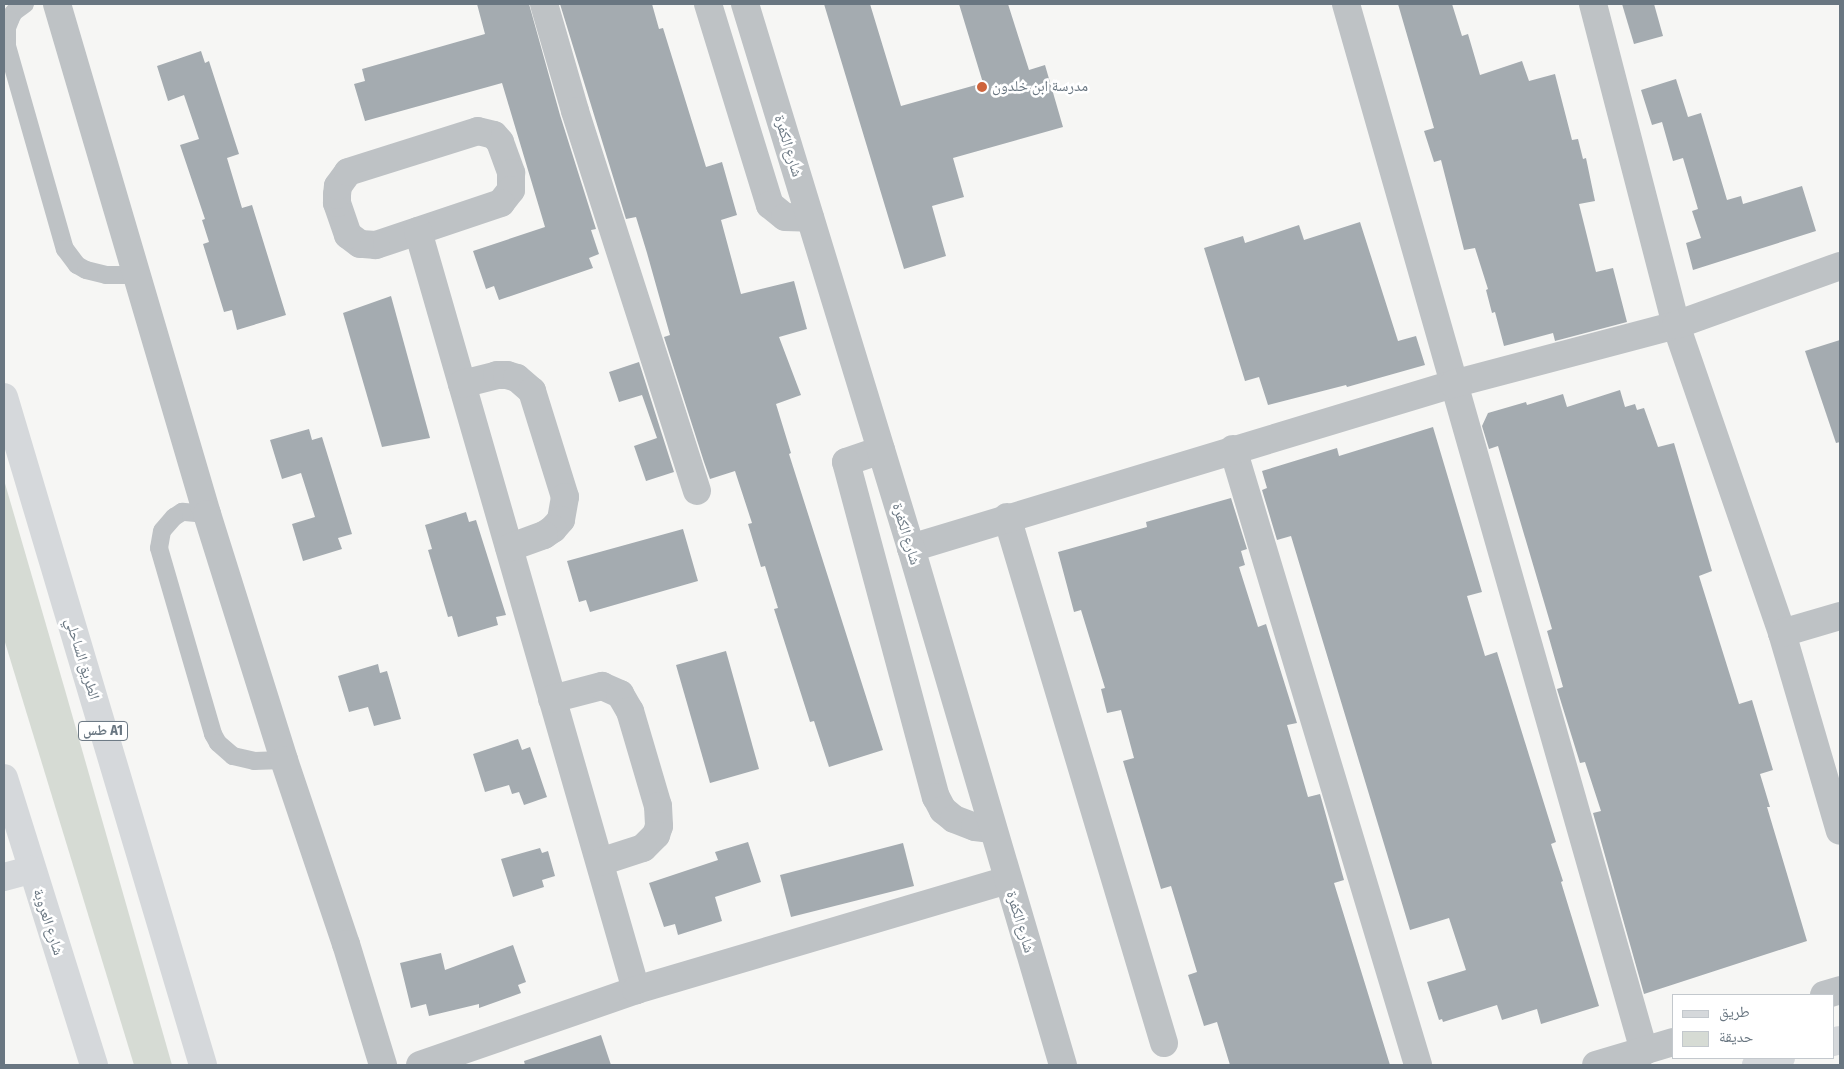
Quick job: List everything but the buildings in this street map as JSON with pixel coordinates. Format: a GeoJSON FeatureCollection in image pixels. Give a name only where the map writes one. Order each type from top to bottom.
{"type":"FeatureCollection","features":[{"type":"Feature","properties":{"kind":"main road","name":"الطريق الساحلي"},"geometry":{"type":"LineString","coordinates":[[4,397],[203,1065]]}},
{"type":"Feature","properties":{"kind":"main road","name":"شارع العروبة"},"geometry":{"type":"LineString","coordinates":[[4,778],[31,870],[94,1065]]}},
{"type":"Feature","properties":{"kind":"main road"},"geometry":{"type":"LineString","coordinates":[[4,877],[31,870]]}},
{"type":"Feature","properties":{"kind":"main road"},"geometry":{"type":"LineString","coordinates":[[1756,1065],[1777,1059]]}},
{"type":"Feature","properties":{"kind":"street"},"geometry":{"type":"LineString","coordinates":[[57,4],[207,514],[284,760],[346,944],[383,1065]]}},
{"type":"Feature","properties":{"kind":"street"},"geometry":{"type":"LineString","coordinates":[[544,4],[575,111],[697,491]]}},
{"type":"Feature","properties":{"kind":"street"},"geometry":{"type":"LineString","coordinates":[[708,4],[766,196],[777,212],[785,217],[810,218]]}},
{"type":"Feature","properties":{"kind":"street","name":"شارع الكفرة"},"geometry":{"type":"LineString","coordinates":[[745,4],[881,450],[1063,1065]]}},
{"type":"Feature","properties":{"kind":"street"},"geometry":{"type":"LineString","coordinates":[[1346,4],[1644,1051]]}},
{"type":"Feature","properties":{"kind":"street"},"geometry":{"type":"LineString","coordinates":[[1593,4],[1676,325],[1782,633],[1840,830]]}},
{"type":"Feature","properties":{"kind":"street"},"geometry":{"type":"LineString","coordinates":[[478,131],[494,135],[500,142],[511,173],[511,190],[506,198],[494,206],[418,231],[376,245],[368,246],[354,241],[345,229],[337,203],[338,186],[342,179],[348,172],[357,168],[478,131]]}},
{"type":"Feature","properties":{"kind":"street"},"geometry":{"type":"LineString","coordinates":[[418,231],[636,990]]}},
{"type":"Feature","properties":{"kind":"street"},"geometry":{"type":"LineString","coordinates":[[910,548],[1007,517],[1453,384],[1676,325],[1840,266]]}},
{"type":"Feature","properties":{"kind":"street"},"geometry":{"type":"LineString","coordinates":[[462,384],[497,375],[507,375],[517,378],[532,391],[565,497],[561,520],[553,529],[544,535],[508,548]]}},
{"type":"Feature","properties":{"kind":"street"},"geometry":{"type":"LineString","coordinates":[[881,450],[846,462],[936,797],[943,810],[954,819],[975,827],[992,829]]}},
{"type":"Feature","properties":{"kind":"street"},"geometry":{"type":"LineString","coordinates":[[1233,450],[1418,1065]]}},
{"type":"Feature","properties":{"kind":"street"},"geometry":{"type":"LineString","coordinates":[[1007,517],[1164,1043]]}},
{"type":"Feature","properties":{"kind":"street"},"geometry":{"type":"LineString","coordinates":[[1782,633],[1840,616]]}},
{"type":"Feature","properties":{"kind":"street"},"geometry":{"type":"LineString","coordinates":[[552,699],[592,687],[602,686],[612,689],[626,702],[633,721],[658,806],[659,826],[650,842],[643,848],[600,862]]}},
{"type":"Feature","properties":{"kind":"street"},"geometry":{"type":"LineString","coordinates":[[420,1065],[636,990],[1008,880]]}},
{"type":"Feature","properties":{"kind":"street"},"geometry":{"type":"LineString","coordinates":[[1827,994],[1840,990]]}},
{"type":"Feature","properties":{"kind":"street"},"geometry":{"type":"LineString","coordinates":[[1596,1065],[1672,1042]]}},
{"type":"Feature","properties":{"kind":"lane"},"geometry":{"type":"LineString","coordinates":[[25,4],[14,12],[10,20],[7,28],[7,46],[66,248],[70,257],[86,270],[106,275],[138,275]]}},
{"type":"Feature","properties":{"kind":"lane"},"geometry":{"type":"LineString","coordinates":[[207,514],[182,512],[174,517],[162,531],[159,548],[213,734],[224,750],[238,758],[254,761],[284,760]]}},
{"type":"Feature","properties":{"kind":"green space"},"geometry":{"type":"Polygon","coordinates":[[[4,480],[172,1065],[134,1065],[4,639],[4,480]]]}},
{"type":"Feature","properties":{"kind":"place","name":"مدرسة ابن خلدون"},"geometry":{"type":"Point","coordinates":[982,87]}}]}
